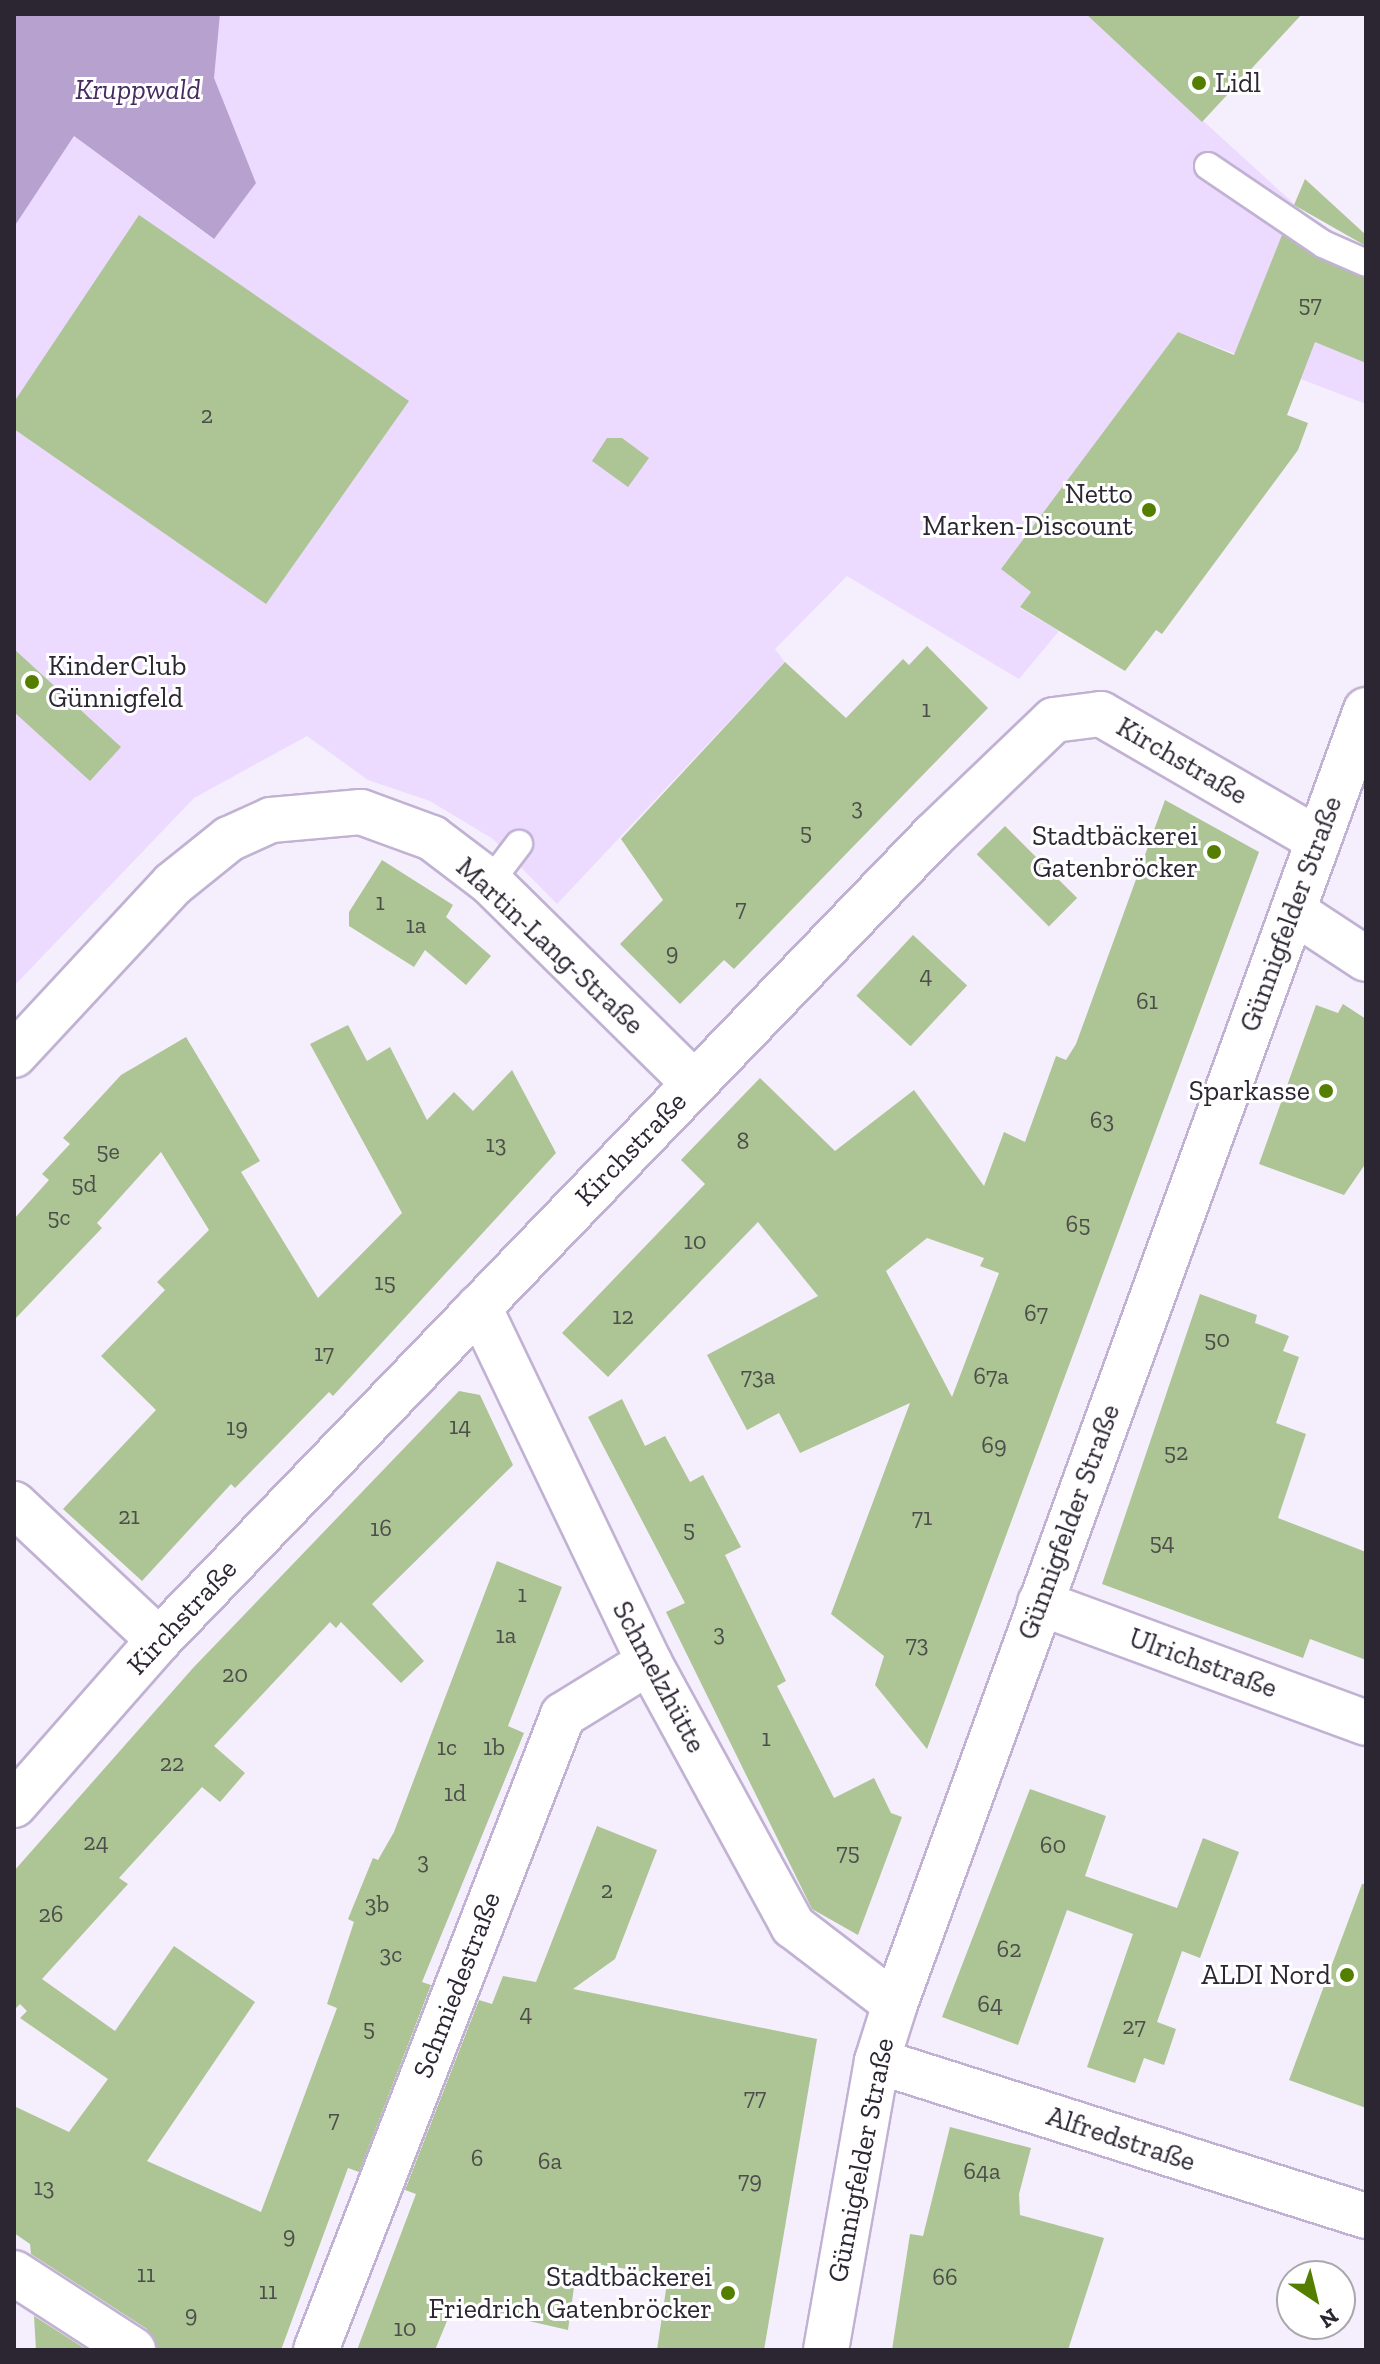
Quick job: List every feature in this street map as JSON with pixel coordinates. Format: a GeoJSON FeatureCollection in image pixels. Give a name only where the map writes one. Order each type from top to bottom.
{"type":"FeatureCollection","features":[{"type":"Feature","properties":{"kind":"street","name":"Günnigfelder Straße"},"geometry":{"type":"LineString","coordinates":[[826,2350],[877,2061],[895,2004],[1366,710]]}},
{"type":"Feature","properties":{"kind":"street","name":"Kirchstraße"},"geometry":{"type":"LineString","coordinates":[[14,1805],[159,1640],[1013,754],[1054,720],[1101,714],[1317,839]]}},
{"type":"Feature","properties":{"kind":"street","name":"Martin-Lang-Straße"},"geometry":{"type":"LineString","coordinates":[[14,1055],[173,884],[229,839],[271,820],[361,812],[432,838],[490,882],[694,1083]]}},
{"type":"Feature","properties":{"kind":"street"},"geometry":{"type":"LineString","coordinates":[[1293,911],[1366,959]]}},
{"type":"Feature","properties":{"kind":"street","name":"Schmelzhütte"},"geometry":{"type":"LineString","coordinates":[[479,1307],[649,1662],[793,1926],[895,2004]]}},
{"type":"Feature","properties":{"kind":"street"},"geometry":{"type":"LineString","coordinates":[[14,1504],[159,1640]]}},
{"type":"Feature","properties":{"kind":"street","name":"Ulrichstraße"},"geometry":{"type":"LineString","coordinates":[[1040,1603],[1366,1723]]}},
{"type":"Feature","properties":{"kind":"street","name":"Schmiedestraße"},"geometry":{"type":"LineString","coordinates":[[316,2350],[563,1715],[649,1662]]}},
{"type":"Feature","properties":{"kind":"street","name":"Alfredstraße"},"geometry":{"type":"LineString","coordinates":[[877,2061],[1366,2216]]}},
{"type":"Feature","properties":{"kind":"street"},"geometry":{"type":"LineString","coordinates":[[14,2273],[133,2350]]}},
{"type":"Feature","properties":{"kind":"lane"},"geometry":{"type":"LineString","coordinates":[[1208,166],[1323,244],[1366,263]]}},
{"type":"Feature","properties":{"kind":"lane"},"geometry":{"type":"LineString","coordinates":[[490,882],[519,844]]}},
{"type":"Feature","properties":{"kind":"shaded area"},"geometry":{"type":"Polygon","coordinates":[[[220,14],[1086,14],[1327,234],[1366,249],[1366,404],[1178,332],[1001,569],[1031,592],[1020,608],[1059,631],[1019,679],[847,576],[775,649],[785,662],[557,904],[493,839],[430,801],[368,780],[307,736],[194,798],[14,986],[14,227],[74,136],[213,239],[256,182],[213,78],[220,14]]]}},
{"type":"Feature","properties":{"kind":"green space","name":"Kruppwald"},"geometry":{"type":"Polygon","coordinates":[[[14,14],[220,14],[214,78],[256,183],[214,239],[74,136],[14,227],[14,14]]]}},
{"type":"Feature","properties":{"kind":"building","name":"Lidl"},"geometry":{"type":"Polygon","coordinates":[[[1086,14],[1302,14],[1202,122],[1086,14]]]}},
{"type":"Feature","properties":{"kind":"building"},"geometry":{"type":"Polygon","coordinates":[[[1305,179],[1366,235],[1366,246],[1294,205],[1305,179]]]}},
{"type":"Feature","properties":{"kind":"building"},"geometry":{"type":"Polygon","coordinates":[[[139,215],[409,401],[266,604],[14,429],[14,402],[139,215]]]}},
{"type":"Feature","properties":{"kind":"building","name":"Netto Marken-Discount"},"geometry":{"type":"Polygon","coordinates":[[[1282,235],[1366,279],[1366,363],[1315,342],[1287,415],[1308,423],[1298,450],[1162,634],[1156,630],[1125,671],[1020,607],[1031,592],[1001,569],[1178,332],[1234,355],[1282,235]]]}},
{"type":"Feature","properties":{"kind":"building"},"geometry":{"type":"Polygon","coordinates":[[[607,438],[622,438],[649,458],[628,487],[592,461],[607,438]]]}},
{"type":"Feature","properties":{"kind":"building"},"geometry":{"type":"Polygon","coordinates":[[[927,646],[988,708],[734,969],[724,960],[680,1004],[620,944],[663,900],[621,839],[785,662],[846,718],[903,659],[909,665],[927,646]]]}},
{"type":"Feature","properties":{"kind":"building","name":"KinderClub Günnigfeld"},"geometry":{"type":"Polygon","coordinates":[[[14,649],[121,747],[90,781],[14,712],[14,649]]]}},
{"type":"Feature","properties":{"kind":"building"},"geometry":{"type":"Polygon","coordinates":[[[1165,800],[1259,852],[927,1749],[875,1685],[884,1656],[831,1614],[910,1403],[800,1453],[779,1413],[747,1430],[707,1355],[818,1296],[758,1222],[608,1377],[562,1333],[705,1184],[681,1160],[760,1078],[835,1151],[914,1090],[984,1186],[1004,1132],[1025,1142],[1056,1056],[1066,1060],[1076,1044],[1165,800]],[[927,1238],[886,1271],[952,1397],[999,1273],[980,1266],[984,1258],[927,1238]]]}},
{"type":"Feature","properties":{"kind":"building"},"geometry":{"type":"Polygon","coordinates":[[[1005,826],[1077,898],[1049,926],[977,854],[1005,826]]]}},
{"type":"Feature","properties":{"kind":"building"},"geometry":{"type":"Polygon","coordinates":[[[382,860],[453,905],[446,917],[491,956],[466,985],[425,950],[414,967],[349,926],[349,912],[382,860]]]}},
{"type":"Feature","properties":{"kind":"building"},"geometry":{"type":"Polygon","coordinates":[[[913,935],[967,985],[911,1046],[856,996],[913,935]]]}},
{"type":"Feature","properties":{"kind":"building","name":"Sparkasse"},"geometry":{"type":"Polygon","coordinates":[[[1343,1004],[1366,1019],[1366,1163],[1344,1195],[1259,1164],[1316,1005],[1338,1013],[1343,1004]]]}},
{"type":"Feature","properties":{"kind":"building"},"geometry":{"type":"Polygon","coordinates":[[[348,1025],[367,1061],[390,1047],[427,1120],[454,1092],[473,1111],[512,1070],[556,1153],[333,1396],[329,1392],[235,1488],[231,1484],[142,1581],[63,1509],[156,1410],[101,1356],[165,1290],[157,1282],[209,1230],[161,1152],[97,1223],[102,1228],[14,1320],[14,1219],[49,1180],[42,1174],[70,1144],[63,1138],[121,1075],[186,1037],[260,1161],[241,1172],[318,1298],[402,1213],[310,1044],[348,1025]]]}},
{"type":"Feature","properties":{"kind":"building"},"geometry":{"type":"Polygon","coordinates":[[[1200,1294],[1257,1315],[1255,1323],[1289,1336],[1283,1351],[1299,1357],[1276,1423],[1306,1434],[1278,1518],[1366,1552],[1366,1660],[1310,1639],[1303,1658],[1102,1584],[1200,1294]]]}},
{"type":"Feature","properties":{"kind":"building"},"geometry":{"type":"Polygon","coordinates":[[[459,1391],[480,1395],[513,1465],[372,1604],[424,1661],[401,1683],[341,1622],[336,1628],[330,1622],[214,1746],[245,1773],[220,1802],[202,1787],[119,1878],[128,1884],[42,1979],[115,2031],[174,1946],[255,2002],[147,2161],[261,2212],[337,2008],[327,2004],[354,1922],[348,1919],[373,1858],[378,1860],[394,1832],[497,1561],[562,1587],[508,1726],[524,1733],[422,1982],[431,1985],[359,2172],[348,2168],[281,2350],[158,2350],[147,2329],[31,2254],[30,2244],[14,2233],[14,2106],[69,2132],[108,2079],[20,2018],[27,2011],[20,2004],[14,2010],[14,1871],[193,1668],[459,1391]]]}},
{"type":"Feature","properties":{"kind":"building"},"geometry":{"type":"Polygon","coordinates":[[[622,1399],[645,1446],[665,1436],[690,1482],[703,1475],[741,1547],[725,1555],[786,1681],[777,1686],[834,1798],[874,1778],[891,1813],[902,1817],[858,1935],[812,1909],[666,1612],[685,1603],[588,1417],[622,1399]]]}},
{"type":"Feature","properties":{"kind":"building"},"geometry":{"type":"Polygon","coordinates":[[[1030,1789],[1106,1816],[1085,1876],[1177,1908],[1203,1838],[1239,1852],[1200,1958],[1182,1951],[1157,2022],[1176,2029],[1164,2065],[1144,2058],[1135,2083],[1087,2067],[1133,1934],[1067,1910],[1018,2045],[942,2017],[1030,1789]]]}},
{"type":"Feature","properties":{"kind":"building"},"geometry":{"type":"Polygon","coordinates":[[[597,1826],[657,1850],[615,1959],[573,1989],[817,2039],[764,2350],[657,2350],[668,2276],[597,2264],[589,2285],[575,2280],[568,2330],[454,2304],[435,2350],[357,2350],[416,2194],[405,2190],[479,2000],[492,2004],[503,1976],[536,1982],[597,1826]]]}},
{"type":"Feature","properties":{"kind":"building","name":"ALDI Nord"},"geometry":{"type":"Polygon","coordinates":[[[1362,1884],[1366,1884],[1366,2108],[1289,2080],[1362,1884]]]}},
{"type":"Feature","properties":{"kind":"building"},"geometry":{"type":"Polygon","coordinates":[[[950,2127],[1031,2148],[1019,2194],[1020,2215],[1104,2238],[1068,2350],[892,2350],[910,2234],[923,2236],[950,2127]]]}},
{"type":"Feature","properties":{"kind":"building"},"geometry":{"type":"Polygon","coordinates":[[[34,2316],[87,2350],[36,2350],[34,2316]]]}},
{"type":"Feature","properties":{"kind":"place","name":"Lidl"},"geometry":{"type":"Point","coordinates":[1199,83]}},
{"type":"Feature","properties":{"kind":"place","name":"Netto Marken-Discount"},"geometry":{"type":"Point","coordinates":[1149,510]}},
{"type":"Feature","properties":{"kind":"place","name":"KinderClub Günnigfeld"},"geometry":{"type":"Point","coordinates":[32,682]}},
{"type":"Feature","properties":{"kind":"place","name":"Stadtbäckerei Gatenbröcker"},"geometry":{"type":"Point","coordinates":[1214,852]}},
{"type":"Feature","properties":{"kind":"place","name":"Sparkasse"},"geometry":{"type":"Point","coordinates":[1326,1091]}},
{"type":"Feature","properties":{"kind":"place","name":"ALDI Nord"},"geometry":{"type":"Point","coordinates":[1347,1975]}},
{"type":"Feature","properties":{"kind":"place","name":"Stadtbäckerei Friedrich Gatenbröcker"},"geometry":{"type":"Point","coordinates":[728,2293]}}]}
